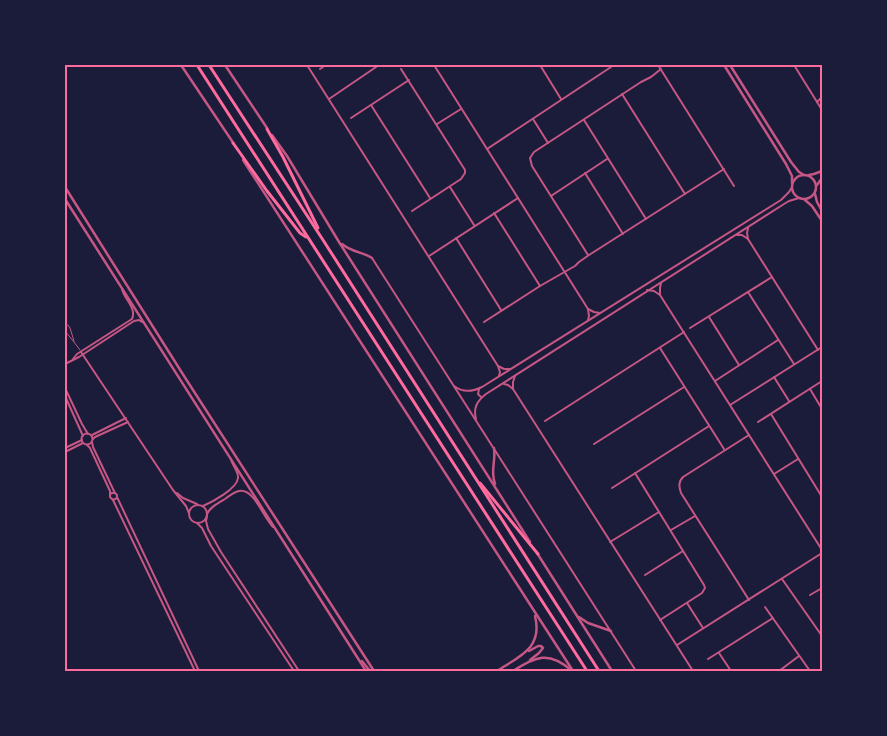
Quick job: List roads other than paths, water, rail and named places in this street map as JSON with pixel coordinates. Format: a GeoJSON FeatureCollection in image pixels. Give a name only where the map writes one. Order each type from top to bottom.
{"type":"FeatureCollection","features":[{"type":"Feature","properties":{"kind":"highway"},"geometry":{"type":"LineString","coordinates":[[197,65],[587,671]]}},
{"type":"Feature","properties":{"kind":"highway"},"geometry":{"type":"LineString","coordinates":[[209,65],[599,671]]}},
{"type":"Feature","properties":{"kind":"highway"},"geometry":{"type":"LineString","coordinates":[[267,129],[299,188],[323,240]]}},
{"type":"Feature","properties":{"kind":"highway"},"geometry":{"type":"LineString","coordinates":[[233,143],[300,233],[309,239]]}},
{"type":"Feature","properties":{"kind":"highway"},"geometry":{"type":"LineString","coordinates":[[473,475],[538,554]]}},
{"type":"Feature","properties":{"kind":"street"},"geometry":{"type":"LineString","coordinates":[[181,65],[572,671]]}},
{"type":"Feature","properties":{"kind":"street"},"geometry":{"type":"LineString","coordinates":[[225,65],[292,164],[339,242],[612,671]]}},
{"type":"Feature","properties":{"kind":"street"},"geometry":{"type":"LineString","coordinates":[[307,65],[498,366],[500,372],[498,378]]}},
{"type":"Feature","properties":{"kind":"street"},"geometry":{"type":"LineString","coordinates":[[320,69],[326,65]]}},
{"type":"Feature","properties":{"kind":"street"},"geometry":{"type":"LineString","coordinates":[[329,99],[373,66],[379,65]]}},
{"type":"Feature","properties":{"kind":"street"},"geometry":{"type":"LineString","coordinates":[[434,65],[588,309],[589,316],[587,322]]}},
{"type":"Feature","properties":{"kind":"street"},"geometry":{"type":"LineString","coordinates":[[540,65],[562,99]]}},
{"type":"Feature","properties":{"kind":"street"},"geometry":{"type":"LineString","coordinates":[[487,149],[614,65]]}},
{"type":"Feature","properties":{"kind":"street"},"geometry":{"type":"LineString","coordinates":[[658,65],[734,186]]}},
{"type":"Feature","properties":{"kind":"street"},"geometry":{"type":"LineString","coordinates":[[724,65],[786,164],[792,176],[794,194],[804,199],[810,198],[815,192]]}},
{"type":"Feature","properties":{"kind":"street"},"geometry":{"type":"LineString","coordinates":[[730,65],[791,162],[799,172],[814,179],[817,202],[822,211]]}},
{"type":"Feature","properties":{"kind":"street"},"geometry":{"type":"LineString","coordinates":[[794,65],[822,110]]}},
{"type":"Feature","properties":{"kind":"street"},"geometry":{"type":"LineString","coordinates":[[402,69],[465,170],[463,177],[450,187],[412,210]]}},
{"type":"Feature","properties":{"kind":"street"},"geometry":{"type":"LineString","coordinates":[[589,255],[530,162],[531,155],[661,69]]}},
{"type":"Feature","properties":{"kind":"street"},"geometry":{"type":"LineString","coordinates":[[351,118],[409,80]]}},
{"type":"Feature","properties":{"kind":"street"},"geometry":{"type":"LineString","coordinates":[[622,94],[685,194]]}},
{"type":"Feature","properties":{"kind":"street"},"geometry":{"type":"LineString","coordinates":[[817,102],[822,97]]}},
{"type":"Feature","properties":{"kind":"street"},"geometry":{"type":"LineString","coordinates":[[371,105],[431,199]]}},
{"type":"Feature","properties":{"kind":"street"},"geometry":{"type":"LineString","coordinates":[[437,124],[462,109]]}},
{"type":"Feature","properties":{"kind":"street"},"geometry":{"type":"LineString","coordinates":[[533,119],[548,143]]}},
{"type":"Feature","properties":{"kind":"street"},"geometry":{"type":"LineString","coordinates":[[584,120],[646,219]]}},
{"type":"Feature","properties":{"kind":"street"},"geometry":{"type":"LineString","coordinates":[[551,196],[608,158]]}},
{"type":"Feature","properties":{"kind":"street"},"geometry":{"type":"LineString","coordinates":[[484,322],[575,266],[589,255],[724,169]]}},
{"type":"Feature","properties":{"kind":"street"},"geometry":{"type":"LineString","coordinates":[[451,383],[465,392],[479,389],[781,200],[789,192],[796,177],[822,171]]}},
{"type":"Feature","properties":{"kind":"street"},"geometry":{"type":"LineString","coordinates":[[585,173],[623,234]]}},
{"type":"Feature","properties":{"kind":"street"},"geometry":{"type":"LineString","coordinates":[[816,186],[822,178]]}},
{"type":"Feature","properties":{"kind":"street"},"geometry":{"type":"LineString","coordinates":[[65,187],[374,671]]}},
{"type":"Feature","properties":{"kind":"street"},"geometry":{"type":"LineString","coordinates":[[450,187],[474,225]]}},
{"type":"Feature","properties":{"kind":"street"},"geometry":{"type":"LineString","coordinates":[[429,256],[518,198]]}},
{"type":"Feature","properties":{"kind":"street"},"geometry":{"type":"LineString","coordinates":[[476,422],[475,408],[483,397],[748,226],[789,201],[799,198]]}},
{"type":"Feature","properties":{"kind":"street"},"geometry":{"type":"LineString","coordinates":[[65,199],[366,671]]}},
{"type":"Feature","properties":{"kind":"street"},"geometry":{"type":"LineString","coordinates":[[804,199],[812,206],[822,221]]}},
{"type":"Feature","properties":{"kind":"street"},"geometry":{"type":"LineString","coordinates":[[494,213],[540,286]]}},
{"type":"Feature","properties":{"kind":"street"},"geometry":{"type":"LineString","coordinates":[[748,226],[748,239],[818,350]]}},
{"type":"Feature","properties":{"kind":"street"},"geometry":{"type":"LineString","coordinates":[[734,235],[742,235],[748,239]]}},
{"type":"Feature","properties":{"kind":"street"},"geometry":{"type":"LineString","coordinates":[[456,238],[502,311]]}},
{"type":"Feature","properties":{"kind":"street"},"geometry":{"type":"LineString","coordinates":[[339,242],[351,250],[366,254],[372,258],[636,671]]}},
{"type":"Feature","properties":{"kind":"street"},"geometry":{"type":"LineString","coordinates":[[690,328],[772,277]]}},
{"type":"Feature","properties":{"kind":"street"},"geometry":{"type":"LineString","coordinates":[[660,295],[661,282]]}},
{"type":"Feature","properties":{"kind":"street"},"geometry":{"type":"LineString","coordinates":[[82,353],[134,316],[134,311],[123,294],[121,286]]}},
{"type":"Feature","properties":{"kind":"street"},"geometry":{"type":"LineString","coordinates":[[647,290],[654,291],[660,295],[822,552],[676,646]]}},
{"type":"Feature","properties":{"kind":"street"},"geometry":{"type":"LineString","coordinates":[[748,292],[794,365]]}},
{"type":"Feature","properties":{"kind":"street"},"geometry":{"type":"LineString","coordinates":[[588,309],[601,313]]}},
{"type":"Feature","properties":{"kind":"street"},"geometry":{"type":"LineString","coordinates":[[709,317],[739,365]]}},
{"type":"Feature","properties":{"kind":"street"},"geometry":{"type":"LineString","coordinates":[[65,364],[77,354],[82,353],[134,322],[139,320],[144,323]]}},
{"type":"Feature","properties":{"kind":"street"},"geometry":{"type":"LineString","coordinates":[[545,420],[684,332]]}},
{"type":"Feature","properties":{"kind":"street"},"geometry":{"type":"LineString","coordinates":[[715,381],[778,340]]}},
{"type":"Feature","properties":{"kind":"street"},"geometry":{"type":"LineString","coordinates":[[730,405],[822,347]]}},
{"type":"Feature","properties":{"kind":"street"},"geometry":{"type":"LineString","coordinates":[[660,348],[724,450]]}},
{"type":"Feature","properties":{"kind":"street"},"geometry":{"type":"LineString","coordinates":[[82,353],[173,490],[186,506],[189,517],[202,528],[294,671]]}},
{"type":"Feature","properties":{"kind":"street"},"geometry":{"type":"LineString","coordinates":[[498,366],[504,369],[512,369]]}},
{"type":"Feature","properties":{"kind":"street"},"geometry":{"type":"LineString","coordinates":[[513,389],[515,376]]}},
{"type":"Feature","properties":{"kind":"street"},"geometry":{"type":"LineString","coordinates":[[774,377],[790,401]]}},
{"type":"Feature","properties":{"kind":"street"},"geometry":{"type":"LineString","coordinates":[[758,422],[822,382]]}},
{"type":"Feature","properties":{"kind":"street"},"geometry":{"type":"LineString","coordinates":[[502,384],[508,385],[513,389],[693,671]]}},
{"type":"Feature","properties":{"kind":"street"},"geometry":{"type":"LineString","coordinates":[[594,444],[684,387]]}},
{"type":"Feature","properties":{"kind":"street"},"geometry":{"type":"LineString","coordinates":[[65,388],[88,434]]}},
{"type":"Feature","properties":{"kind":"street"},"geometry":{"type":"LineString","coordinates":[[479,389],[478,394],[483,397]]}},
{"type":"Feature","properties":{"kind":"street"},"geometry":{"type":"LineString","coordinates":[[810,389],[822,409]]}},
{"type":"Feature","properties":{"kind":"street"},"geometry":{"type":"LineString","coordinates":[[65,396],[83,436],[83,443],[90,448],[110,498],[114,500],[195,671]]}},
{"type":"Feature","properties":{"kind":"street"},"geometry":{"type":"LineString","coordinates":[[771,414],[822,496]]}},
{"type":"Feature","properties":{"kind":"street"},"geometry":{"type":"LineString","coordinates":[[83,436],[92,435],[126,418]]}},
{"type":"Feature","properties":{"kind":"street"},"geometry":{"type":"LineString","coordinates":[[87,445],[95,437],[128,422]]}},
{"type":"Feature","properties":{"kind":"street"},"geometry":{"type":"LineString","coordinates":[[612,488],[709,426]]}},
{"type":"Feature","properties":{"kind":"street"},"geometry":{"type":"LineString","coordinates":[[92,435],[92,447],[199,671]]}},
{"type":"Feature","properties":{"kind":"street"},"geometry":{"type":"LineString","coordinates":[[749,435],[683,477],[679,485],[681,493],[749,600]]}},
{"type":"Feature","properties":{"kind":"street"},"geometry":{"type":"LineString","coordinates":[[65,448],[82,440]]}},
{"type":"Feature","properties":{"kind":"street"},"geometry":{"type":"LineString","coordinates":[[65,452],[83,443]]}},
{"type":"Feature","properties":{"kind":"street"},"geometry":{"type":"LineString","coordinates":[[494,448],[492,473],[496,488]]}},
{"type":"Feature","properties":{"kind":"street"},"geometry":{"type":"LineString","coordinates":[[203,506],[236,483],[238,474],[231,463],[230,457]]}},
{"type":"Feature","properties":{"kind":"street"},"geometry":{"type":"LineString","coordinates":[[774,474],[798,459]]}},
{"type":"Feature","properties":{"kind":"street"},"geometry":{"type":"LineString","coordinates":[[635,473],[704,583],[702,593],[660,620]]}},
{"type":"Feature","properties":{"kind":"street"},"geometry":{"type":"LineString","coordinates":[[173,490],[183,498],[203,506],[206,510],[208,529],[221,552],[300,671]]}},
{"type":"Feature","properties":{"kind":"street"},"geometry":{"type":"LineString","coordinates":[[197,523],[203,521],[214,505],[236,492],[246,491],[252,496],[275,528]]}},
{"type":"Feature","properties":{"kind":"street"},"geometry":{"type":"LineString","coordinates":[[110,494],[115,492]]}},
{"type":"Feature","properties":{"kind":"street"},"geometry":{"type":"LineString","coordinates":[[114,500],[117,497]]}},
{"type":"Feature","properties":{"kind":"street"},"geometry":{"type":"LineString","coordinates":[[189,513],[191,507],[197,504]]}},
{"type":"Feature","properties":{"kind":"street"},"geometry":{"type":"LineString","coordinates":[[610,542],[659,512]]}},
{"type":"Feature","properties":{"kind":"street"},"geometry":{"type":"LineString","coordinates":[[671,530],[695,516]]}},
{"type":"Feature","properties":{"kind":"street"},"geometry":{"type":"LineString","coordinates":[[645,575],[684,551]]}},
{"type":"Feature","properties":{"kind":"street"},"geometry":{"type":"LineString","coordinates":[[782,579],[822,636]]}},
{"type":"Feature","properties":{"kind":"street"},"geometry":{"type":"LineString","coordinates":[[810,595],[822,588]]}},
{"type":"Feature","properties":{"kind":"street"},"geometry":{"type":"LineString","coordinates":[[688,603],[703,628]]}},
{"type":"Feature","properties":{"kind":"street"},"geometry":{"type":"LineString","coordinates":[[765,607],[810,671]]}},
{"type":"Feature","properties":{"kind":"street"},"geometry":{"type":"LineString","coordinates":[[523,655],[533,645],[536,636],[537,623],[534,612]]}},
{"type":"Feature","properties":{"kind":"street"},"geometry":{"type":"LineString","coordinates":[[576,614],[588,623],[611,631]]}},
{"type":"Feature","properties":{"kind":"street"},"geometry":{"type":"LineString","coordinates":[[708,659],[773,618]]}},
{"type":"Feature","properties":{"kind":"street"},"geometry":{"type":"LineString","coordinates":[[497,671],[538,646],[542,647],[543,650],[540,653],[514,671]]}},
{"type":"Feature","properties":{"kind":"street"},"geometry":{"type":"LineString","coordinates":[[719,653],[731,671]]}},
{"type":"Feature","properties":{"kind":"street"},"geometry":{"type":"LineString","coordinates":[[356,654],[370,671]]}},
{"type":"Feature","properties":{"kind":"street"},"geometry":{"type":"LineString","coordinates":[[779,671],[799,656]]}},
{"type":"Feature","properties":{"kind":"street"},"geometry":{"type":"LineString","coordinates":[[520,666],[536,659],[550,658],[572,671]]}},
{"type":"Feature","properties":{"kind":"lane"},"geometry":{"type":"LineString","coordinates":[[65,325],[68,325],[70,328],[74,342]]}},
{"type":"Feature","properties":{"kind":"lane"},"geometry":{"type":"LineString","coordinates":[[65,331],[82,353]]}}]}
